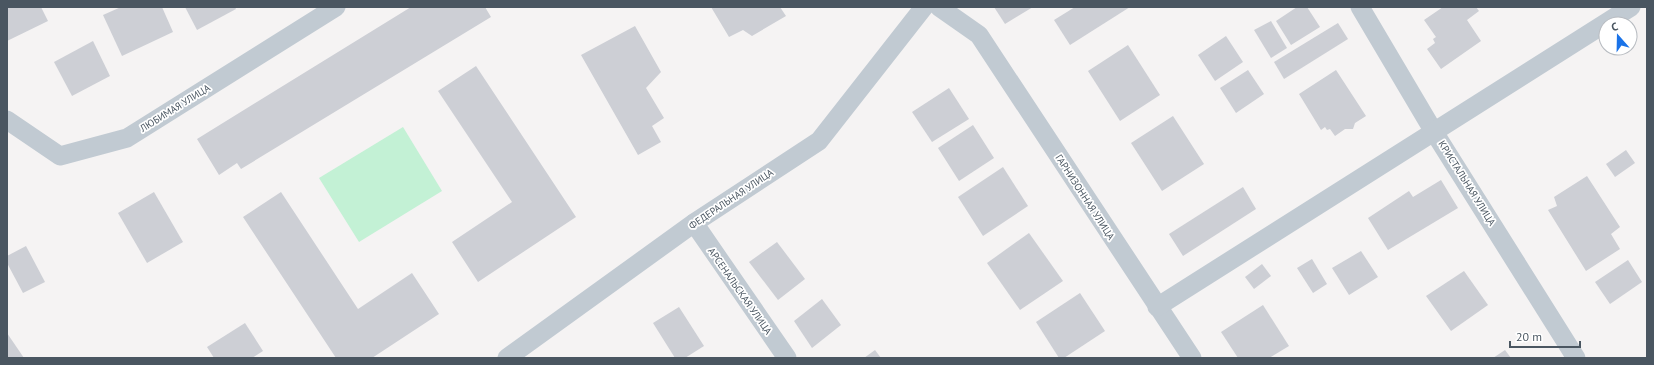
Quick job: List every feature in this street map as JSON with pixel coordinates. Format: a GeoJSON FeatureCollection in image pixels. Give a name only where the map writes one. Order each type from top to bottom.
{"type":"FeatureCollection","features":[{"type":"Feature","properties":{"kind":"street","name":"ЛЮБИМАЯ УЛИЦА"},"geometry":{"type":"LineString","coordinates":[[7,120],[60,156],[127,138],[336,7]]}},
{"type":"Feature","properties":{"kind":"street","name":"ФЕДЕРАЛЬНАЯ УЛИЦА"},"geometry":{"type":"LineString","coordinates":[[507,358],[694,223],[819,141],[924,7]]}},
{"type":"Feature","properties":{"kind":"street","name":"ГАРНИЗОННАЯ УЛИЦА"},"geometry":{"type":"LineString","coordinates":[[939,7],[979,35],[1192,358]]}},
{"type":"Feature","properties":{"kind":"street","name":"КРИСТАЛЬНАЯ УЛИЦА"},"geometry":{"type":"LineString","coordinates":[[1360,7],[1434,132],[1576,358]]}},
{"type":"Feature","properties":{"kind":"street"},"geometry":{"type":"LineString","coordinates":[[1158,306],[1631,7]]}},
{"type":"Feature","properties":{"kind":"street","name":"АРСЕНАЛЬСКАЯ УЛИЦА"},"geometry":{"type":"LineString","coordinates":[[694,223],[787,358]]}},
{"type":"Feature","properties":{"kind":"green space"},"geometry":{"type":"Polygon","coordinates":[[[403,127],[442,191],[359,242],[319,178],[403,127]]]}},
{"type":"Feature","properties":{"kind":"building"},"geometry":{"type":"Polygon","coordinates":[[[7,7],[41,7],[48,21],[7,41],[7,7]]]}},
{"type":"Feature","properties":{"kind":"building"},"geometry":{"type":"Polygon","coordinates":[[[121,7],[162,7],[173,32],[122,56],[103,15],[121,7]]]}},
{"type":"Feature","properties":{"kind":"building"},"geometry":{"type":"Polygon","coordinates":[[[185,7],[235,7],[236,9],[197,30],[185,7]]]}},
{"type":"Feature","properties":{"kind":"building"},"geometry":{"type":"Polygon","coordinates":[[[411,7],[485,7],[491,17],[241,169],[237,163],[219,175],[197,139],[411,7]]]}},
{"type":"Feature","properties":{"kind":"building"},"geometry":{"type":"Polygon","coordinates":[[[711,7],[780,7],[786,16],[752,36],[743,30],[729,37],[711,7]]]}},
{"type":"Feature","properties":{"kind":"building"},"geometry":{"type":"Polygon","coordinates":[[[994,7],[1033,7],[1005,24],[994,7]]]}},
{"type":"Feature","properties":{"kind":"building"},"geometry":{"type":"Polygon","coordinates":[[[1075,7],[1130,7],[1070,45],[1054,20],[1075,7]]]}},
{"type":"Feature","properties":{"kind":"building"},"geometry":{"type":"Polygon","coordinates":[[[1297,7],[1307,7],[1320,27],[1291,45],[1276,21],[1297,7]]]}},
{"type":"Feature","properties":{"kind":"building"},"geometry":{"type":"Polygon","coordinates":[[[1443,7],[1476,7],[1479,11],[1467,20],[1481,41],[1441,69],[1427,49],[1435,43],[1433,39],[1436,37],[1424,20],[1443,7]]]}},
{"type":"Feature","properties":{"kind":"building"},"geometry":{"type":"Polygon","coordinates":[[[1271,21],[1287,48],[1271,58],[1254,30],[1271,21]]]}},
{"type":"Feature","properties":{"kind":"building"},"geometry":{"type":"Polygon","coordinates":[[[1338,23],[1348,39],[1284,79],[1274,62],[1338,23]]]}},
{"type":"Feature","properties":{"kind":"building"},"geometry":{"type":"Polygon","coordinates":[[[635,26],[661,72],[646,88],[664,118],[652,126],[661,142],[638,155],[581,55],[635,26]]]}},
{"type":"Feature","properties":{"kind":"building"},"geometry":{"type":"Polygon","coordinates":[[[1226,36],[1243,62],[1215,81],[1198,55],[1226,36]]]}},
{"type":"Feature","properties":{"kind":"building"},"geometry":{"type":"Polygon","coordinates":[[[93,41],[110,76],[72,96],[54,62],[93,41]]]}},
{"type":"Feature","properties":{"kind":"building"},"geometry":{"type":"Polygon","coordinates":[[[1128,45],[1160,95],[1120,121],[1088,71],[1128,45]]]}},
{"type":"Feature","properties":{"kind":"building"},"geometry":{"type":"Polygon","coordinates":[[[476,66],[576,217],[478,282],[452,242],[512,202],[438,91],[476,66]]]}},
{"type":"Feature","properties":{"kind":"building"},"geometry":{"type":"Polygon","coordinates":[[[1248,70],[1264,94],[1236,113],[1220,88],[1248,70]]]}},
{"type":"Feature","properties":{"kind":"building"},"geometry":{"type":"Polygon","coordinates":[[[1336,70],[1366,116],[1355,123],[1353,129],[1345,129],[1335,136],[1330,129],[1327,130],[1325,127],[1321,130],[1299,94],[1336,70]]]}},
{"type":"Feature","properties":{"kind":"building"},"geometry":{"type":"Polygon","coordinates":[[[949,88],[969,119],[932,142],[912,112],[949,88]]]}},
{"type":"Feature","properties":{"kind":"building"},"geometry":{"type":"Polygon","coordinates":[[[1173,116],[1204,164],[1162,191],[1131,143],[1173,116]]]}},
{"type":"Feature","properties":{"kind":"building"},"geometry":{"type":"Polygon","coordinates":[[[973,125],[994,158],[959,181],[938,148],[973,125]]]}},
{"type":"Feature","properties":{"kind":"building"},"geometry":{"type":"Polygon","coordinates":[[[1626,150],[1635,163],[1615,177],[1606,164],[1626,150]]]}},
{"type":"Feature","properties":{"kind":"building"},"geometry":{"type":"Polygon","coordinates":[[[1003,167],[1028,206],[983,236],[958,197],[1003,167]]]}},
{"type":"Feature","properties":{"kind":"building"},"geometry":{"type":"Polygon","coordinates":[[[1587,176],[1620,227],[1611,234],[1620,249],[1586,271],[1548,210],[1557,206],[1554,197],[1587,176]]]}},
{"type":"Feature","properties":{"kind":"building"},"geometry":{"type":"Polygon","coordinates":[[[1441,180],[1458,208],[1388,250],[1368,218],[1409,191],[1413,197],[1441,180]]]}},
{"type":"Feature","properties":{"kind":"building"},"geometry":{"type":"Polygon","coordinates":[[[1243,187],[1256,209],[1183,256],[1169,234],[1243,187]]]}},
{"type":"Feature","properties":{"kind":"building"},"geometry":{"type":"Polygon","coordinates":[[[154,192],[183,242],[147,263],[118,213],[154,192]]]}},
{"type":"Feature","properties":{"kind":"building"},"geometry":{"type":"Polygon","coordinates":[[[281,192],[358,309],[412,273],[439,314],[372,358],[336,358],[243,217],[281,192]]]}},
{"type":"Feature","properties":{"kind":"building"},"geometry":{"type":"Polygon","coordinates":[[[1029,233],[1063,281],[1020,310],[987,263],[1029,233]]]}},
{"type":"Feature","properties":{"kind":"building"},"geometry":{"type":"Polygon","coordinates":[[[777,242],[805,279],[778,300],[749,262],[777,242]]]}},
{"type":"Feature","properties":{"kind":"building"},"geometry":{"type":"Polygon","coordinates":[[[26,246],[45,282],[23,293],[7,263],[7,256],[26,246]]]}},
{"type":"Feature","properties":{"kind":"building"},"geometry":{"type":"Polygon","coordinates":[[[1361,251],[1378,277],[1349,295],[1332,268],[1361,251]]]}},
{"type":"Feature","properties":{"kind":"building"},"geometry":{"type":"Polygon","coordinates":[[[1312,259],[1327,284],[1313,293],[1297,268],[1312,259]]]}},
{"type":"Feature","properties":{"kind":"building"},"geometry":{"type":"Polygon","coordinates":[[[1628,260],[1642,282],[1610,304],[1595,282],[1628,260]]]}},
{"type":"Feature","properties":{"kind":"building"},"geometry":{"type":"Polygon","coordinates":[[[1262,264],[1271,276],[1254,289],[1245,277],[1262,264]]]}},
{"type":"Feature","properties":{"kind":"building"},"geometry":{"type":"Polygon","coordinates":[[[1464,271],[1488,305],[1451,331],[1426,296],[1464,271]]]}},
{"type":"Feature","properties":{"kind":"building"},"geometry":{"type":"Polygon","coordinates":[[[1080,293],[1105,331],[1064,358],[1059,358],[1036,322],[1080,293]]]}},
{"type":"Feature","properties":{"kind":"building"},"geometry":{"type":"Polygon","coordinates":[[[822,299],[841,325],[812,348],[794,321],[822,299]]]}},
{"type":"Feature","properties":{"kind":"building"},"geometry":{"type":"Polygon","coordinates":[[[1263,305],[1289,346],[1269,358],[1238,358],[1221,332],[1263,305]]]}},
{"type":"Feature","properties":{"kind":"building"},"geometry":{"type":"Polygon","coordinates":[[[679,307],[704,346],[685,358],[675,358],[653,323],[679,307]]]}},
{"type":"Feature","properties":{"kind":"building"},"geometry":{"type":"Polygon","coordinates":[[[245,323],[263,351],[252,358],[214,358],[207,347],[245,323]]]}},
{"type":"Feature","properties":{"kind":"building"},"geometry":{"type":"Polygon","coordinates":[[[7,333],[24,358],[7,358],[7,333]]]}},
{"type":"Feature","properties":{"kind":"building"},"geometry":{"type":"Polygon","coordinates":[[[875,350],[881,358],[864,358],[875,350]]]}},
{"type":"Feature","properties":{"kind":"building"},"geometry":{"type":"Polygon","coordinates":[[[1505,350],[1511,358],[1493,358],[1505,350]]]}}]}
